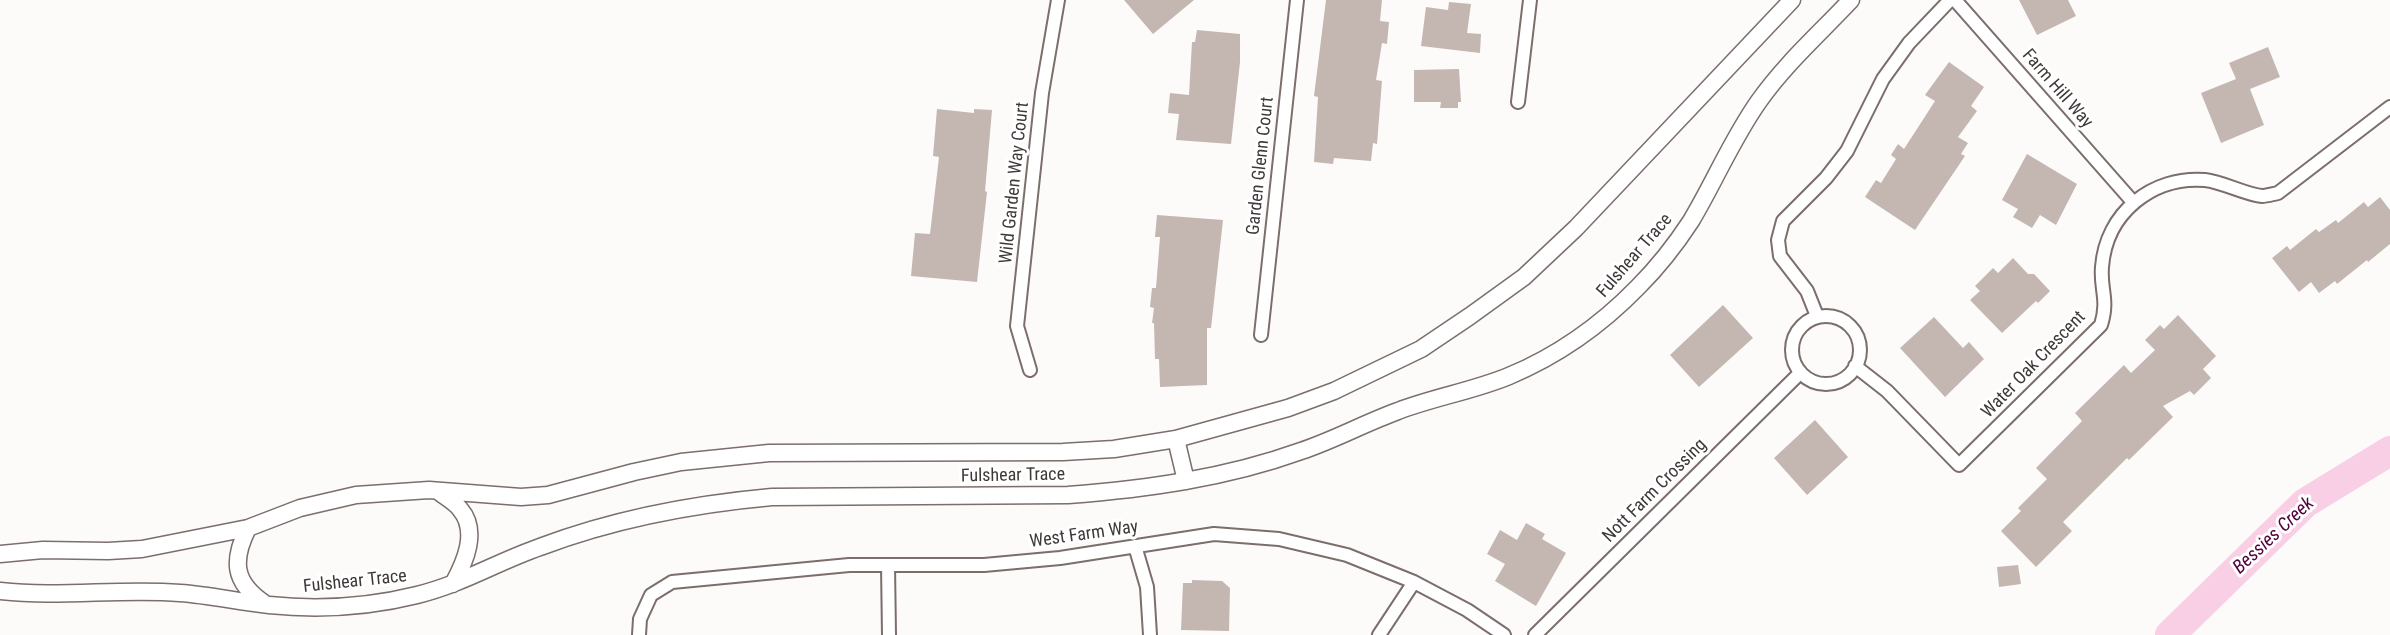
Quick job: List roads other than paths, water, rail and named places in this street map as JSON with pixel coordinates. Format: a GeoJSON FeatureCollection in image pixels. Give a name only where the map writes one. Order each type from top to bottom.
{"type":"FeatureCollection","features":[{"type":"Feature","properties":{"kind":"street","name":"Wild Garden Way Court"},"geometry":{"type":"LineString","coordinates":[[1030,370],[1017,326],[1042,93],[1058,0]]}},
{"type":"Feature","properties":{"kind":"street","name":"Garden Glenn Court"},"geometry":{"type":"LineString","coordinates":[[1261,335],[1297,0]]}},
{"type":"Feature","properties":{"kind":"street"},"geometry":{"type":"LineString","coordinates":[[1518,102],[1530,0]]}},
{"type":"Feature","properties":{"kind":"street","name":"Fulshear Trace"},"geometry":{"type":"LineString","coordinates":[[0,554],[43,550],[142,549],[248,528],[300,508],[356,495],[438,491],[521,497],[548,495],[681,462],[733,456],[1114,449],[1176,439],[1288,408],[1334,391],[1421,349],[1524,277],[1576,228],[1792,0]]}},
{"type":"Feature","properties":{"kind":"street","name":"Fulshear Trace"},"geometry":{"type":"LineString","coordinates":[[0,591],[51,594],[179,593],[268,605],[328,607],[376,602],[418,595],[453,584],[541,546],[675,510],[727,501],[772,498],[1068,495],[1115,491],[1239,470],[1301,451],[1397,411],[1508,376],[1580,337],[1619,305],[1667,254],[1690,222],[1726,154],[1760,100],[1851,0]]}},
{"type":"Feature","properties":{"kind":"street"},"geometry":{"type":"LineString","coordinates":[[1817,317],[1807,291],[1780,256],[1778,240],[1783,221],[1826,178],[1847,151],[1884,79],[1909,43],[1953,0]]}},
{"type":"Feature","properties":{"kind":"street","name":"Farm Hill Way"},"geometry":{"type":"LineString","coordinates":[[1953,0],[2133,202]]}},
{"type":"Feature","properties":{"kind":"street","name":"Water Oak Crescent"},"geometry":{"type":"LineString","coordinates":[[1855,366],[1887,391],[1959,465],[2101,325],[2106,308],[2101,268],[2106,242],[2118,219],[2133,202],[2155,188],[2187,179],[2213,181],[2262,196],[2278,193],[2390,107]]}},
{"type":"Feature","properties":{"kind":"street"},"geometry":{"type":"LineString","coordinates":[[1817,317],[1841,319],[1850,326],[1859,341],[1860,353],[1855,366],[1845,377],[1827,384],[1810,380],[1800,373],[1792,356],[1795,334],[1806,322],[1817,317]]}},
{"type":"Feature","properties":{"kind":"street","name":"Nott Farm Crossing"},"geometry":{"type":"LineString","coordinates":[[1535,635],[1800,373]]}},
{"type":"Feature","properties":{"kind":"street"},"geometry":{"type":"LineString","coordinates":[[1176,439],[1186,481]]}},
{"type":"Feature","properties":{"kind":"street"},"geometry":{"type":"LineString","coordinates":[[438,491],[462,510],[469,533],[467,557],[453,584]]}},
{"type":"Feature","properties":{"kind":"street"},"geometry":{"type":"LineString","coordinates":[[248,528],[239,547],[238,562],[242,581],[249,593],[268,605]]}},
{"type":"Feature","properties":{"kind":"street","name":"West Farm Way"},"geometry":{"type":"LineString","coordinates":[[639,635],[640,620],[651,596],[672,582],[849,565],[984,565],[1060,558],[1214,534],[1279,539],[1347,555],[1413,582],[1467,610],[1504,635]]}},
{"type":"Feature","properties":{"kind":"street"},"geometry":{"type":"LineString","coordinates":[[1135,546],[1147,587],[1150,635]]}},
{"type":"Feature","properties":{"kind":"street"},"geometry":{"type":"LineString","coordinates":[[888,565],[889,635]]}},
{"type":"Feature","properties":{"kind":"street"},"geometry":{"type":"LineString","coordinates":[[1379,635],[1413,582]]}},
{"type":"Feature","properties":{"kind":"waterway","name":"Bessies Creek"},"geometry":{"type":"LineString","coordinates":[[2170,635],[2305,503],[2390,451]]}}]}
